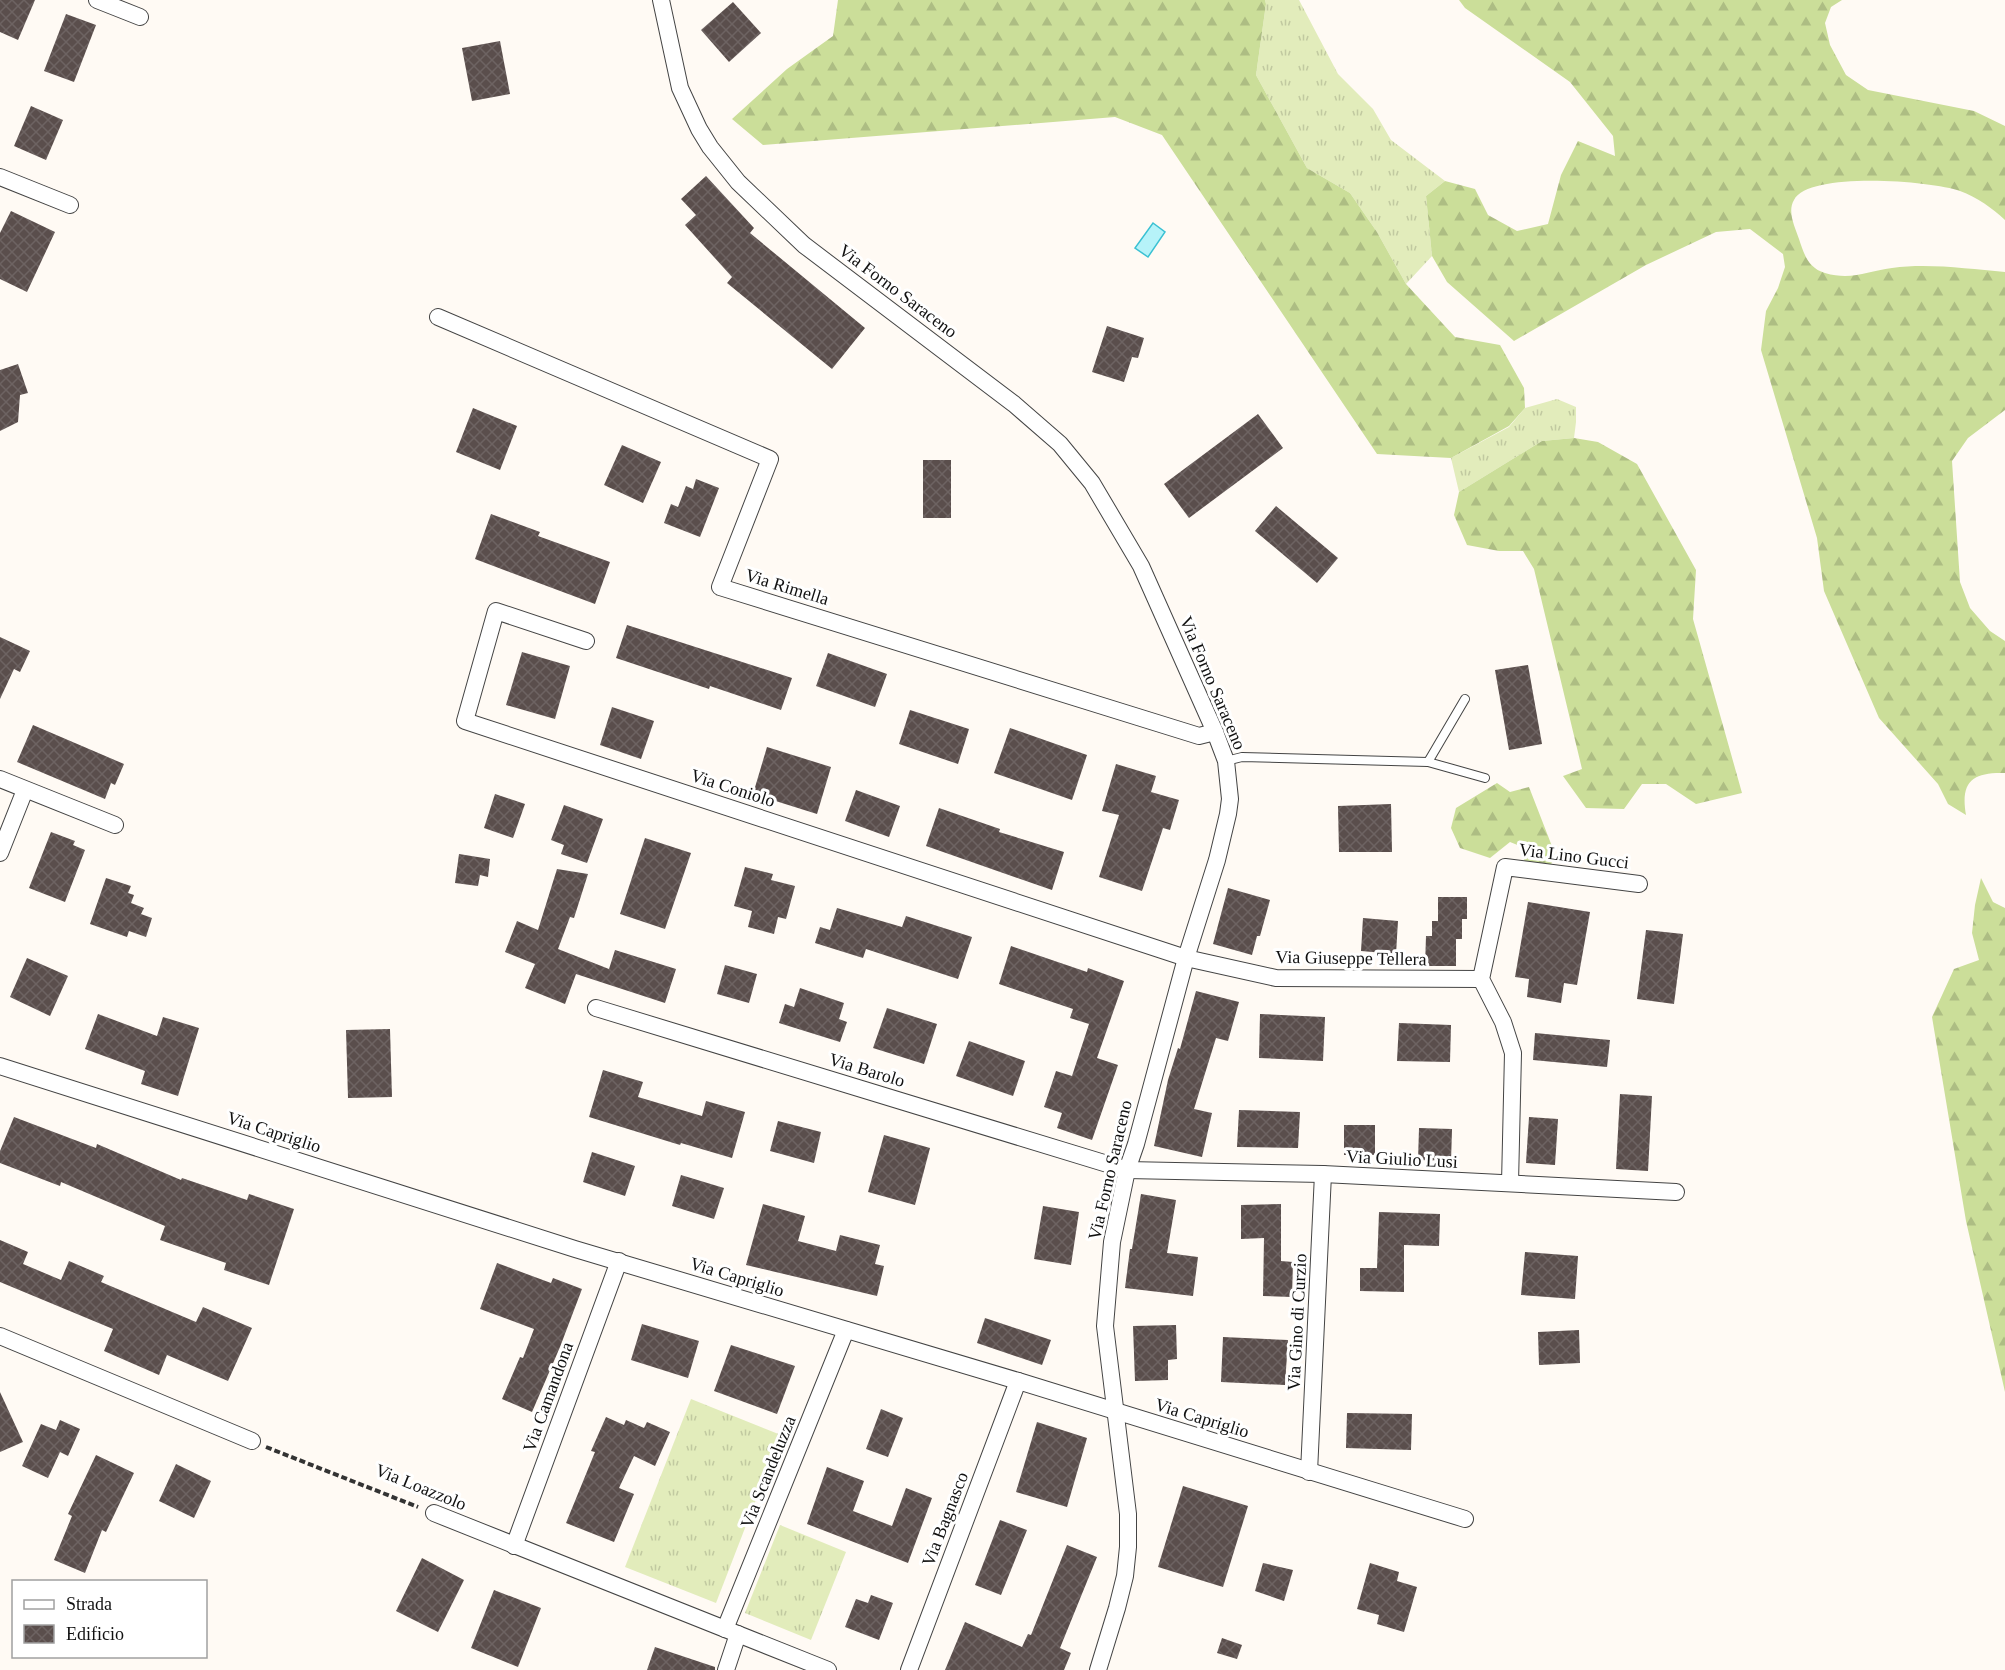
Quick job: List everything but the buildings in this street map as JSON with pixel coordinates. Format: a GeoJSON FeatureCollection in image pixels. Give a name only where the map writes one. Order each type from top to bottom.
{"type":"FeatureCollection","features":[{"type":"Feature","properties":{"kind":"street"},"geometry":{"type":"LineString","coordinates":[[97,0],[140,17]]}},
{"type":"Feature","properties":{"kind":"street","name":"Via Forno Saraceno"},"geometry":{"type":"LineString","coordinates":[[661,0],[680,88],[710,147],[738,182],[804,245],[1014,404],[1060,444],[1092,483],[1141,566],[1226,761],[1230,799],[1228,814],[1217,860],[1186,958],[1127,1170],[1112,1242],[1105,1326],[1128,1514],[1128,1547],[1125,1576],[1098,1670]]}},
{"type":"Feature","properties":{"kind":"street"},"geometry":{"type":"LineString","coordinates":[[0,177],[70,205]]}},
{"type":"Feature","properties":{"kind":"street","name":"Via Rimella"},"geometry":{"type":"LineString","coordinates":[[438,317],[770,459],[720,587],[1199,736],[1215,732]]}},
{"type":"Feature","properties":{"kind":"street","name":"Via Coniolo"},"geometry":{"type":"LineString","coordinates":[[586,641],[496,611],[465,721],[1186,958]]}},
{"type":"Feature","properties":{"kind":"street"},"geometry":{"type":"LineString","coordinates":[[0,779],[116,825]]}},
{"type":"Feature","properties":{"kind":"street"},"geometry":{"type":"LineString","coordinates":[[0,853],[25,790]]}},
{"type":"Feature","properties":{"kind":"street","name":"Via Lino Gucci"},"geometry":{"type":"LineString","coordinates":[[1481,978],[1505,867],[1640,884]]}},
{"type":"Feature","properties":{"kind":"street","name":"Via Giuseppe Tellera"},"geometry":{"type":"LineString","coordinates":[[1186,958],[1276,978],[1481,978]]}},
{"type":"Feature","properties":{"kind":"street"},"geometry":{"type":"LineString","coordinates":[[1481,978],[1503,1022],[1513,1053],[1510,1184]]}},
{"type":"Feature","properties":{"kind":"street","name":"Via Barolo"},"geometry":{"type":"LineString","coordinates":[[596,1008],[1127,1170]]}},
{"type":"Feature","properties":{"kind":"street","name":"Via Capriglio"},"geometry":{"type":"LineString","coordinates":[[0,1066],[619,1262],[1018,1381],[1465,1519]]}},
{"type":"Feature","properties":{"kind":"street","name":"Via Giulio Lusi"},"geometry":{"type":"LineString","coordinates":[[1127,1170],[1323,1174],[1676,1192]]}},
{"type":"Feature","properties":{"kind":"street","name":"Via Gino di Curzio"},"geometry":{"type":"LineString","coordinates":[[1310,1472],[1323,1174]]}},
{"type":"Feature","properties":{"kind":"street","name":"Via Camandona"},"geometry":{"type":"LineString","coordinates":[[514,1546],[619,1262]]}},
{"type":"Feature","properties":{"kind":"street","name":"Via Scandeluzza"},"geometry":{"type":"LineString","coordinates":[[726,1670],[732,1631],[846,1330]]}},
{"type":"Feature","properties":{"kind":"street"},"geometry":{"type":"LineString","coordinates":[[0,1336],[252,1441]]}},
{"type":"Feature","properties":{"kind":"street","name":"Via Bagnasco"},"geometry":{"type":"LineString","coordinates":[[909,1670],[1018,1381]]}},
{"type":"Feature","properties":{"kind":"street","name":"Via Loazzolo"},"geometry":{"type":"LineString","coordinates":[[434,1514],[828,1670]]}},
{"type":"Feature","properties":{"kind":"lane"},"geometry":{"type":"LineString","coordinates":[[1428,762],[1465,699]]}},
{"type":"Feature","properties":{"kind":"lane"},"geometry":{"type":"LineString","coordinates":[[1226,761],[1242,757],[1428,762],[1485,778]]}},
{"type":"Feature","properties":{"kind":"path","name":"Via Loazzolo"},"geometry":{"type":"LineString","coordinates":[[252,1441],[434,1514]]}},
{"type":"Feature","properties":{"kind":"green space"},"geometry":{"type":"Polygon","coordinates":[[[838,0],[1265,0],[1256,75],[1307,168],[1350,193],[1377,232],[1406,284],[1455,337],[1500,345],[1524,388],[1525,408],[1509,426],[1451,458],[1377,454],[1162,135],[1115,117],[763,145],[732,119],[787,69],[833,36],[838,0]]]}},
{"type":"Feature","properties":{"kind":"green space"},"geometry":{"type":"Polygon","coordinates":[[[1265,0],[1299,0],[1338,74],[1373,109],[1391,140],[1445,181],[1426,196],[1432,256],[1406,284],[1377,232],[1350,193],[1307,168],[1256,75],[1265,0]]]}},
{"type":"Feature","properties":{"kind":"green space"},"geometry":{"type":"Polygon","coordinates":[[[1459,0],[1842,0],[1831,7],[1825,23],[1830,45],[1846,75],[1868,90],[1974,111],[2005,126],[2005,220],[1984,203],[1960,191],[1899,182],[1845,182],[1822,185],[1804,191],[1794,200],[1791,209],[1805,255],[1814,268],[1825,273],[1851,276],[1892,268],[1920,266],[2005,272],[2005,410],[1968,438],[1952,461],[1960,582],[1970,608],[1990,631],[2005,641],[2005,773],[1985,774],[1971,781],[1965,794],[1966,815],[1948,804],[1938,784],[1879,718],[1824,591],[1817,538],[1761,350],[1766,311],[1778,288],[1785,267],[1783,254],[1750,229],[1716,232],[1646,265],[1514,341],[1447,282],[1432,256],[1426,196],[1445,181],[1475,189],[1488,215],[1517,231],[1548,224],[1561,175],[1578,141],[1615,156],[1613,136],[1570,82],[1465,8],[1459,0]]]}},
{"type":"Feature","properties":{"kind":"green space"},"geometry":{"type":"Polygon","coordinates":[[[1557,399],[1576,407],[1574,438],[1542,441],[1459,492],[1451,458],[1509,427],[1525,408],[1557,399]]]}},
{"type":"Feature","properties":{"kind":"green space"},"geometry":{"type":"Polygon","coordinates":[[[1574,438],[1598,442],[1637,464],[1696,570],[1693,619],[1742,793],[1696,804],[1666,784],[1642,784],[1624,809],[1586,808],[1563,776],[1582,769],[1534,569],[1523,551],[1499,551],[1467,545],[1454,515],[1459,492],[1542,441],[1574,438]]]}},
{"type":"Feature","properties":{"kind":"green space"},"geometry":{"type":"Polygon","coordinates":[[[1497,783],[1510,792],[1529,787],[1555,854],[1549,870],[1526,866],[1520,846],[1510,842],[1490,858],[1460,848],[1451,828],[1456,808],[1497,783]]]}},
{"type":"Feature","properties":{"kind":"green space"},"geometry":{"type":"Polygon","coordinates":[[[1981,878],[1993,902],[2005,908],[2005,1392],[1966,1221],[1932,1017],[1954,969],[1979,960],[1972,933],[1981,878]]]}},
{"type":"Feature","properties":{"kind":"green space"},"geometry":{"type":"Polygon","coordinates":[[[691,1399],[781,1435],[716,1603],[625,1567],[691,1399]]]}},
{"type":"Feature","properties":{"kind":"green space"},"geometry":{"type":"Polygon","coordinates":[[[780,1525],[846,1552],[811,1640],[745,1613],[780,1525]]]}},
{"type":"Feature","properties":{"kind":"water"},"geometry":{"type":"Polygon","coordinates":[[[1153,223],[1165,232],[1148,257],[1135,248],[1153,223]]]}}]}
